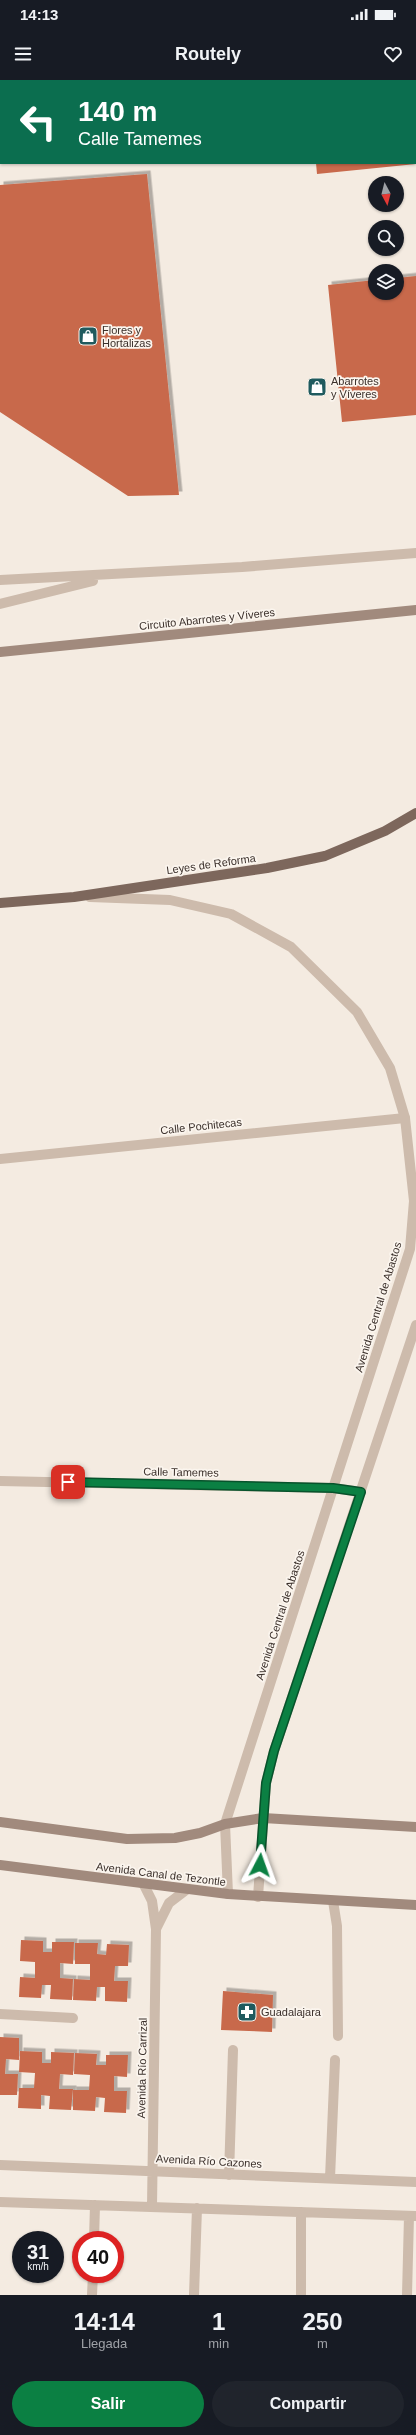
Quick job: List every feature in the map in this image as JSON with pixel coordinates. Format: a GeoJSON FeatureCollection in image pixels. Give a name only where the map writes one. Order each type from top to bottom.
{"type":"FeatureCollection","features":[{"type":"Feature","properties":{"kind":"main road","name":"Circuito Abarrotes y Víveres"},"geometry":{"type":"LineString","coordinates":[[0,652],[416,610]]}},
{"type":"Feature","properties":{"kind":"main road","name":"Leyes de Reforma"},"geometry":{"type":"LineString","coordinates":[[0,903],[74,897],[267,868],[325,856],[384,830],[416,813]]}},
{"type":"Feature","properties":{"kind":"main road"},"geometry":{"type":"LineString","coordinates":[[0,1822],[127,1839],[175,1838],[200,1833],[225,1824],[263,1818],[416,1827]]}},
{"type":"Feature","properties":{"kind":"main road","name":"Avenida Canal de Tezontle"},"geometry":{"type":"LineString","coordinates":[[0,1865],[144,1885],[258,1897],[416,1905]]}},
{"type":"Feature","properties":{"kind":"street"},"geometry":{"type":"LineString","coordinates":[[0,580],[113,576],[416,553]]}},
{"type":"Feature","properties":{"kind":"street"},"geometry":{"type":"LineString","coordinates":[[0,604],[113,576]]}},
{"type":"Feature","properties":{"kind":"street","name":"Avenida Central de Abastos"},"geometry":{"type":"LineString","coordinates":[[74,897],[170,900],[231,914],[291,947],[357,1012],[390,1068],[405,1118],[414,1201],[410,1249],[225,1824],[228,1894]]}},
{"type":"Feature","properties":{"kind":"street","name":"Calle Pochitecas"},"geometry":{"type":"LineString","coordinates":[[0,1159],[405,1118]]}},
{"type":"Feature","properties":{"kind":"street"},"geometry":{"type":"LineString","coordinates":[[258,1897],[266,1783],[274,1751],[416,1325]]}},
{"type":"Feature","properties":{"kind":"street","name":"Calle Tamemes"},"geometry":{"type":"LineString","coordinates":[[0,1481],[333,1488],[361,1492]]}},
{"type":"Feature","properties":{"kind":"street","name":"Avenida Río Carrizal"},"geometry":{"type":"LineString","coordinates":[[144,1885],[152,1901],[156,1929],[152,2206]]}},
{"type":"Feature","properties":{"kind":"street","name":"Avenida Río Carrizal"},"geometry":{"type":"LineString","coordinates":[[156,1929],[169,1903],[186,1890]]}},
{"type":"Feature","properties":{"kind":"street"},"geometry":{"type":"LineString","coordinates":[[332,1901],[337,1926],[338,2036]]}},
{"type":"Feature","properties":{"kind":"street"},"geometry":{"type":"LineString","coordinates":[[0,2014],[73,2018]]}},
{"type":"Feature","properties":{"kind":"street"},"geometry":{"type":"LineString","coordinates":[[229,2175],[233,2050]]}},
{"type":"Feature","properties":{"kind":"street"},"geometry":{"type":"LineString","coordinates":[[330,2178],[335,2060]]}},
{"type":"Feature","properties":{"kind":"street","name":"Avenida Río Cazones"},"geometry":{"type":"LineString","coordinates":[[0,2165],[416,2182]]}},
{"type":"Feature","properties":{"kind":"street"},"geometry":{"type":"LineString","coordinates":[[0,2202],[412,2216],[407,2295]]}},
{"type":"Feature","properties":{"kind":"street"},"geometry":{"type":"LineString","coordinates":[[94,2231],[95,2205]]}},
{"type":"Feature","properties":{"kind":"street"},"geometry":{"type":"LineString","coordinates":[[194,2295],[197,2208]]}},
{"type":"Feature","properties":{"kind":"street"},"geometry":{"type":"LineString","coordinates":[[300,2295],[301,2212]]}},
{"type":"Feature","properties":{"kind":"street"},"geometry":{"type":"LineString","coordinates":[[92,2295],[93,2283]]}},
{"type":"Feature","properties":{"kind":"building"},"geometry":{"type":"Polygon","coordinates":[[[316,164],[416,164],[317,174],[316,164]]]}},
{"type":"Feature","properties":{"kind":"building","name":"Flores y Hortalizas"},"geometry":{"type":"Polygon","coordinates":[[[147,174],[179,495],[128,496],[0,412],[0,185],[147,174]]]}},
{"type":"Feature","properties":{"kind":"building"},"geometry":{"type":"Polygon","coordinates":[[[416,276],[416,415],[342,422],[328,285],[368,281],[368,300],[404,300],[404,277],[416,276]]]}},
{"type":"Feature","properties":{"kind":"building"},"geometry":{"type":"Polygon","coordinates":[[[21,1940],[43,1941],[43,1952],[52,1952],[52,1942],[74,1942],[73,1964],[60,1963],[60,1978],[73,1979],[72,2000],[50,1999],[51,1985],[42,1985],[41,1998],[19,1997],[20,1977],[35,1978],[35,1962],[20,1961],[21,1940]]]}},
{"type":"Feature","properties":{"kind":"building"},"geometry":{"type":"Polygon","coordinates":[[[75,1943],[98,1943],[97,1954],[106,1955],[107,1944],[129,1945],[128,1966],[115,1966],[114,1981],[128,1981],[127,2002],[105,2001],[105,1987],[97,1987],[96,2001],[73,2000],[74,1979],[90,1980],[90,1964],[75,1964],[75,1943]]]}},
{"type":"Feature","properties":{"kind":"building","name":"Guadalajara"},"geometry":{"type":"Polygon","coordinates":[[[223,1991],[273,1995],[272,2032],[221,2030],[223,1991]]]}},
{"type":"Feature","properties":{"kind":"building"},"geometry":{"type":"Polygon","coordinates":[[[0,2037],[19,2038],[19,2060],[6,2059],[5,2074],[18,2074],[17,2095],[0,2095],[0,2037]]]}},
{"type":"Feature","properties":{"kind":"building"},"geometry":{"type":"Polygon","coordinates":[[[20,2051],[42,2052],[42,2063],[51,2063],[51,2052],[74,2053],[73,2075],[60,2074],[59,2089],[73,2089],[71,2110],[49,2109],[50,2096],[41,2095],[41,2109],[18,2108],[19,2088],[34,2088],[35,2073],[19,2072],[20,2051]]]}},
{"type":"Feature","properties":{"kind":"building"},"geometry":{"type":"Polygon","coordinates":[[[75,2053],[97,2054],[96,2065],[106,2065],[106,2055],[128,2055],[127,2077],[114,2076],[114,2091],[127,2091],[126,2113],[104,2112],[105,2098],[96,2097],[95,2111],[73,2110],[73,2090],[89,2090],[90,2075],[74,2074],[75,2053]]]}},
{"type":"Feature","properties":{"kind":"place","name":"Flores y Hortalizas"},"geometry":{"type":"Point","coordinates":[88,336]}},
{"type":"Feature","properties":{"kind":"place","name":"Abarrotes y Víveres"},"geometry":{"type":"Point","coordinates":[317,387]}},
{"type":"Feature","properties":{"kind":"place","name":"Guadalajara"},"geometry":{"type":"Point","coordinates":[247,2012]}},
{"type":"Feature","properties":{"kind":"route"},"geometry":{"type":"LineString","coordinates":[[68,1482],[333,1488],[361,1492],[274,1751],[266,1783],[260,1865]]}}]}
